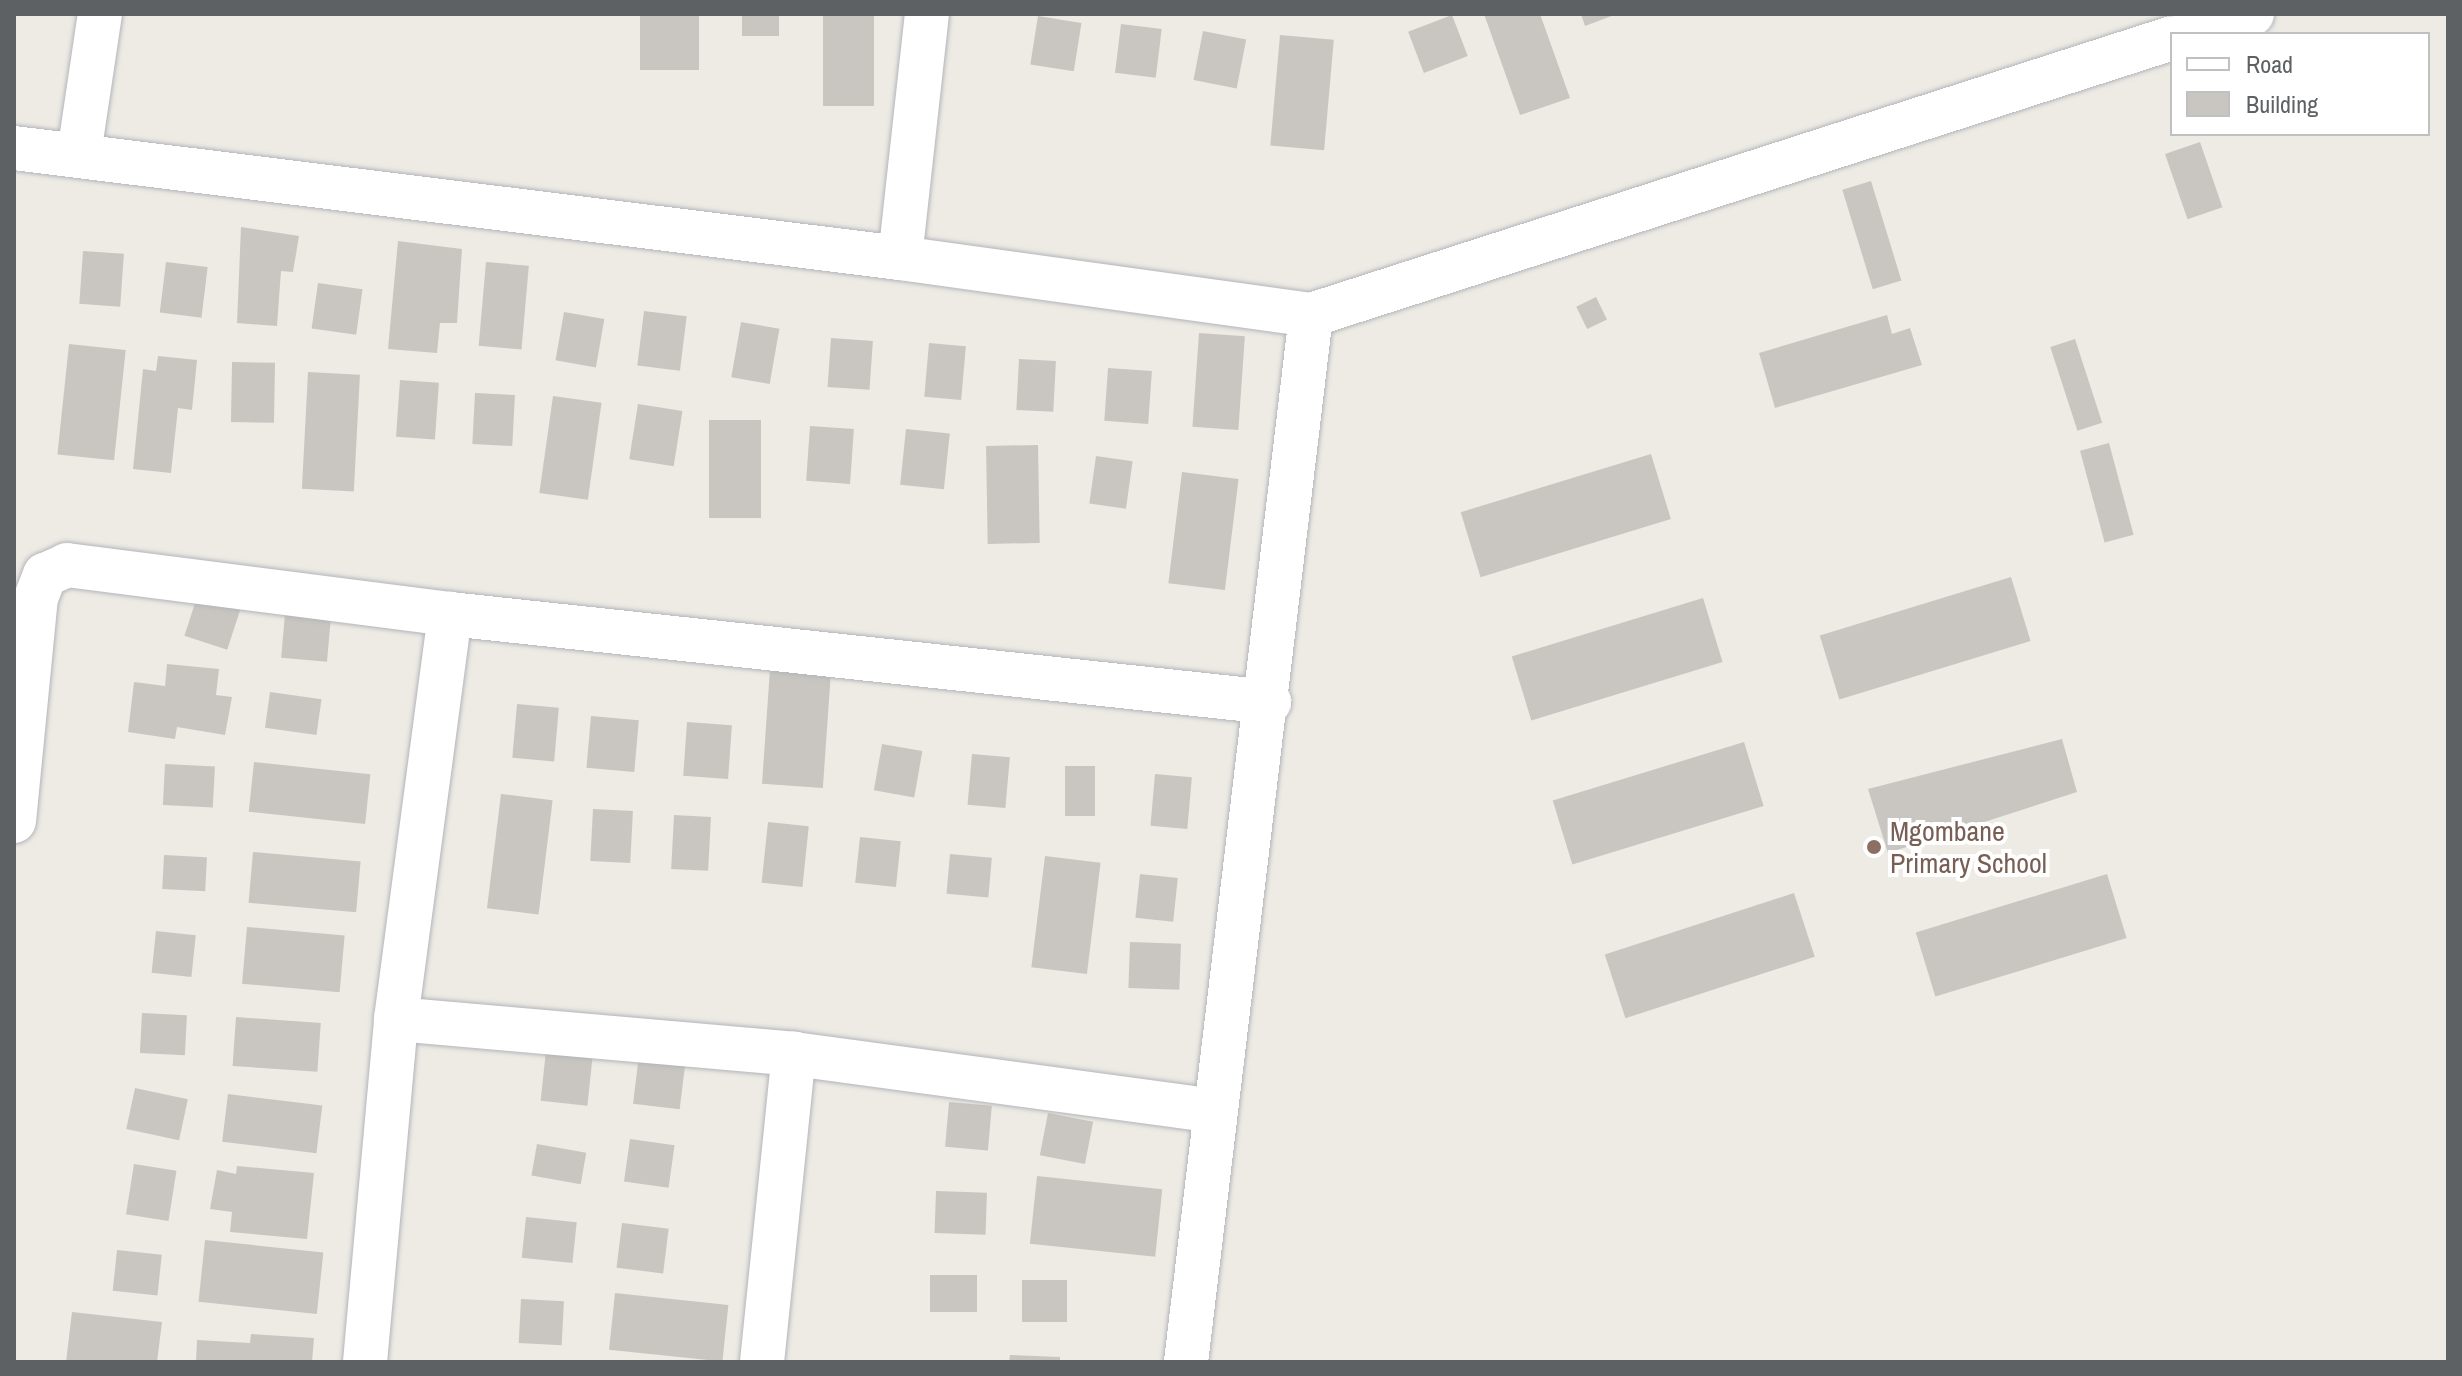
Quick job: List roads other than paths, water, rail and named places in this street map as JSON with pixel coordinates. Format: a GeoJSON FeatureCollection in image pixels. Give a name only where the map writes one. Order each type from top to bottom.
{"type":"FeatureCollection","features":[{"type":"Feature","properties":{"kind":"street"},"geometry":{"type":"LineString","coordinates":[[79,154],[100,14]]}},
{"type":"Feature","properties":{"kind":"street"},"geometry":{"type":"LineString","coordinates":[[900,258],[927,14]]}},
{"type":"Feature","properties":{"kind":"street"},"geometry":{"type":"LineString","coordinates":[[2193,32],[2252,14]]}},
{"type":"Feature","properties":{"kind":"street"},"geometry":{"type":"LineString","coordinates":[[14,148],[900,258],[1311,315],[2170,37]]}},
{"type":"Feature","properties":{"kind":"street"},"geometry":{"type":"LineString","coordinates":[[1186,1362],[1214,1111],[1269,702],[1311,315]]}},
{"type":"Feature","properties":{"kind":"street"},"geometry":{"type":"LineString","coordinates":[[14,821],[36,598],[45,575],[67,565],[450,614],[1269,702]]}},
{"type":"Feature","properties":{"kind":"street"},"geometry":{"type":"LineString","coordinates":[[365,1362],[396,1019],[450,614]]}},
{"type":"Feature","properties":{"kind":"street"},"geometry":{"type":"LineString","coordinates":[[396,1019],[794,1054],[1214,1111]]}},
{"type":"Feature","properties":{"kind":"street"},"geometry":{"type":"LineString","coordinates":[[762,1362],[794,1054]]}},
{"type":"Feature","properties":{"kind":"place","name":"Mgombane Primary School"},"geometry":{"type":"Point","coordinates":[1874,847]}}]}
